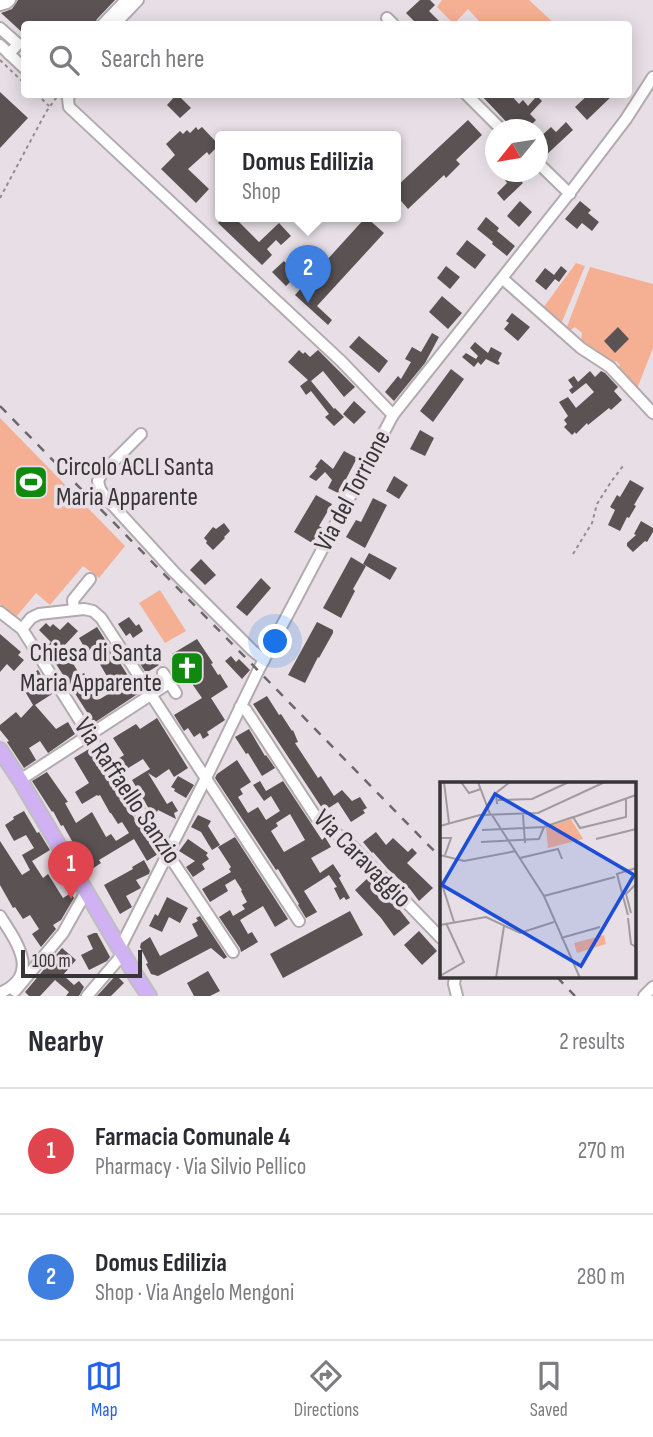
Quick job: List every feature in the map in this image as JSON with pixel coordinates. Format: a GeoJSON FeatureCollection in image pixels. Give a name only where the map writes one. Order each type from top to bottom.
{"type":"FeatureCollection","features":[{"type":"Feature","properties":{"kind":"main road"},"geometry":{"type":"LineString","coordinates":[[0,750],[149,996]]}},
{"type":"Feature","properties":{"kind":"street"},"geometry":{"type":"LineString","coordinates":[[0,5],[10,0]]}},
{"type":"Feature","properties":{"kind":"street"},"geometry":{"type":"LineString","coordinates":[[106,21],[126,0]]}},
{"type":"Feature","properties":{"kind":"street"},"geometry":{"type":"LineString","coordinates":[[118,21],[138,0]]}},
{"type":"Feature","properties":{"kind":"street"},"geometry":{"type":"LineString","coordinates":[[0,28],[21,48],[5,57]]}},
{"type":"Feature","properties":{"kind":"street"},"geometry":{"type":"LineString","coordinates":[[0,46],[5,57],[21,66]]}},
{"type":"Feature","properties":{"kind":"street","name":"Via del Torrione"},"geometry":{"type":"LineString","coordinates":[[87,996],[122,951],[240,707],[393,415],[570,194],[653,77]]}},
{"type":"Feature","properties":{"kind":"street"},"geometry":{"type":"LineString","coordinates":[[66,98],[69,107],[341,361],[393,415]]}},
{"type":"Feature","properties":{"kind":"street"},"geometry":{"type":"LineString","coordinates":[[470,98],[491,119]]}},
{"type":"Feature","properties":{"kind":"street"},"geometry":{"type":"LineString","coordinates":[[548,173],[570,194]]}},
{"type":"Feature","properties":{"kind":"street"},"geometry":{"type":"LineString","coordinates":[[503,279],[581,348],[610,367],[653,413]]}},
{"type":"Feature","properties":{"kind":"street"},"geometry":{"type":"LineString","coordinates":[[141,434],[102,472],[98,481],[100,489],[174,572],[264,660]]}},
{"type":"Feature","properties":{"kind":"street"},"geometry":{"type":"LineString","coordinates":[[74,610],[73,600],[90,579]]}},
{"type":"Feature","properties":{"kind":"street"},"geometry":{"type":"LineString","coordinates":[[22,629],[38,614],[89,610],[102,618],[299,921]]}},
{"type":"Feature","properties":{"kind":"street","name":"Via Raffaello Sanzio"},"geometry":{"type":"LineString","coordinates":[[0,611],[22,629],[233,952]]}},
{"type":"Feature","properties":{"kind":"street"},"geometry":{"type":"LineString","coordinates":[[20,780],[169,683]]}},
{"type":"Feature","properties":{"kind":"street","name":"Via Caravaggio"},"geometry":{"type":"LineString","coordinates":[[240,707],[246,710],[316,817],[353,847],[440,937]]}},
{"type":"Feature","properties":{"kind":"street"},"geometry":{"type":"LineString","coordinates":[[15,991],[63,933],[87,890]]}},
{"type":"Feature","properties":{"kind":"street"},"geometry":{"type":"LineString","coordinates":[[0,916],[18,943],[23,960],[17,980],[10,988],[0,993]]}},
{"type":"Feature","properties":{"kind":"street"},"geometry":{"type":"LineString","coordinates":[[23,960],[46,954]]}},
{"type":"Feature","properties":{"kind":"street"},"geometry":{"type":"LineString","coordinates":[[455,978],[457,996]]}},
{"type":"Feature","properties":{"kind":"street"},"geometry":{"type":"LineString","coordinates":[[644,996],[653,987]]}},
{"type":"Feature","properties":{"kind":"path"},"geometry":{"type":"LineString","coordinates":[[5,57],[21,79]]}},
{"type":"Feature","properties":{"kind":"path"},"geometry":{"type":"LineString","coordinates":[[41,98],[50,107]]}},
{"type":"Feature","properties":{"kind":"path"},"geometry":{"type":"LineString","coordinates":[[0,198],[54,98]]}},
{"type":"Feature","properties":{"kind":"path"},"geometry":{"type":"LineString","coordinates":[[573,554],[592,523],[597,504],[623,466]]}},
{"type":"Feature","properties":{"kind":"shaded area"},"geometry":{"type":"Polygon","coordinates":[[[442,0],[529,0],[552,21],[479,21],[468,9],[457,21],[451,21],[437,7],[442,0]]]}},
{"type":"Feature","properties":{"kind":"shaded area"},"geometry":{"type":"Polygon","coordinates":[[[576,263],[585,266],[561,324],[543,308],[576,263]]]}},
{"type":"Feature","properties":{"kind":"shaded area"},"geometry":{"type":"Polygon","coordinates":[[[590,267],[653,284],[653,348],[637,389],[618,368],[620,365],[616,361],[612,363],[591,350],[581,340],[582,333],[575,327],[569,331],[566,329],[590,267]]]}},
{"type":"Feature","properties":{"kind":"shaded area","name":"Circolo ACLI Santa Maria Apparente"},"geometry":{"type":"Polygon","coordinates":[[[0,418],[125,546],[99,578],[83,566],[50,605],[36,593],[16,617],[0,604],[0,418]]]}},
{"type":"Feature","properties":{"kind":"shaded area"},"geometry":{"type":"Polygon","coordinates":[[[160,590],[186,631],[165,643],[139,603],[160,590]]]}},
{"type":"Feature","properties":{"kind":"building"},"geometry":{"type":"Polygon","coordinates":[[[18,0],[115,0],[96,21],[21,21],[21,31],[1,13],[12,9],[18,0]]]}},
{"type":"Feature","properties":{"kind":"building"},"geometry":{"type":"Polygon","coordinates":[[[420,0],[430,0],[435,5],[429,11],[439,21],[414,21],[406,13],[420,0]]]}},
{"type":"Feature","properties":{"kind":"building"},"geometry":{"type":"Polygon","coordinates":[[[0,92],[28,118],[0,148],[0,92]]]}},
{"type":"Feature","properties":{"kind":"building"},"geometry":{"type":"Polygon","coordinates":[[[173,98],[181,98],[191,108],[180,118],[167,105],[173,98]]]}},
{"type":"Feature","properties":{"kind":"building"},"geometry":{"type":"Polygon","coordinates":[[[484,98],[514,98],[519,104],[523,100],[528,106],[535,98],[539,98],[542,101],[530,114],[535,119],[504,119],[484,98]]]}},
{"type":"Feature","properties":{"kind":"building"},"geometry":{"type":"Polygon","coordinates":[[[585,98],[610,98],[587,120],[575,107],[585,98]]]}},
{"type":"Feature","properties":{"kind":"building"},"geometry":{"type":"Polygon","coordinates":[[[468,120],[482,135],[456,160],[460,164],[446,178],[444,175],[408,209],[401,201],[401,182],[468,120]]]}},
{"type":"Feature","properties":{"kind":"building"},"geometry":{"type":"Polygon","coordinates":[[[566,122],[573,130],[548,153],[548,130],[551,127],[556,132],[566,122]]]}},
{"type":"Feature","properties":{"kind":"building"},"geometry":{"type":"Polygon","coordinates":[[[196,127],[198,130],[202,127],[215,141],[215,149],[209,155],[207,152],[188,169],[209,189],[196,203],[161,169],[175,155],[166,144],[180,131],[183,134],[187,130],[190,133],[196,127]]]}},
{"type":"Feature","properties":{"kind":"building"},"geometry":{"type":"Polygon","coordinates":[[[507,183],[523,183],[504,201],[497,193],[507,183]]]}},
{"type":"Feature","properties":{"kind":"building"},"geometry":{"type":"Polygon","coordinates":[[[520,201],[532,212],[519,227],[507,216],[520,201]]]}},
{"type":"Feature","properties":{"kind":"building"},"geometry":{"type":"Polygon","coordinates":[[[580,201],[591,210],[588,213],[599,222],[592,231],[582,223],[577,229],[565,219],[580,201]]]}},
{"type":"Feature","properties":{"kind":"building"},"geometry":{"type":"Polygon","coordinates":[[[486,217],[499,228],[497,231],[515,246],[507,256],[477,229],[486,217]]]}},
{"type":"Feature","properties":{"kind":"building"},"geometry":{"type":"Polygon","coordinates":[[[239,222],[259,242],[279,223],[291,236],[281,245],[276,240],[267,249],[272,255],[262,265],[218,223],[239,222]]]}},
{"type":"Feature","properties":{"kind":"building"},"geometry":{"type":"Polygon","coordinates":[[[361,222],[372,222],[384,233],[317,306],[332,320],[328,325],[295,295],[361,222]]]}},
{"type":"Feature","properties":{"kind":"building"},"geometry":{"type":"Polygon","coordinates":[[[467,240],[486,255],[475,269],[456,254],[467,240]]]}},
{"type":"Feature","properties":{"kind":"building"},"geometry":{"type":"Polygon","coordinates":[[[302,251],[306,257],[291,268],[297,275],[286,286],[272,272],[284,261],[286,263],[302,251]]]}},
{"type":"Feature","properties":{"kind":"building"},"geometry":{"type":"Polygon","coordinates":[[[446,266],[460,277],[450,289],[437,278],[446,266]]]}},
{"type":"Feature","properties":{"kind":"building"},"geometry":{"type":"Polygon","coordinates":[[[561,266],[567,271],[559,282],[555,279],[546,290],[535,281],[545,268],[554,275],[561,266]]]}},
{"type":"Feature","properties":{"kind":"building"},"geometry":{"type":"Polygon","coordinates":[[[442,296],[462,313],[448,329],[429,312],[442,296]]]}},
{"type":"Feature","properties":{"kind":"building"},"geometry":{"type":"Polygon","coordinates":[[[512,313],[530,327],[518,341],[504,329],[512,313]]]}},
{"type":"Feature","properties":{"kind":"building"},"geometry":{"type":"Polygon","coordinates":[[[618,327],[629,339],[615,353],[604,341],[618,327]]]}},
{"type":"Feature","properties":{"kind":"building"},"geometry":{"type":"Polygon","coordinates":[[[432,333],[439,337],[425,363],[394,401],[385,392],[398,376],[401,379],[411,362],[405,359],[412,347],[421,352],[432,333]]]}},
{"type":"Feature","properties":{"kind":"building"},"geometry":{"type":"Polygon","coordinates":[[[359,336],[388,361],[379,373],[349,347],[359,336]]]}},
{"type":"Feature","properties":{"kind":"building"},"geometry":{"type":"Polygon","coordinates":[[[475,342],[488,353],[491,347],[502,353],[498,361],[500,363],[498,365],[486,359],[481,365],[478,362],[474,367],[462,357],[466,353],[476,359],[478,356],[470,348],[475,342]]]}},
{"type":"Feature","properties":{"kind":"building"},"geometry":{"type":"Polygon","coordinates":[[[299,350],[310,357],[318,350],[355,387],[344,397],[323,371],[311,381],[344,417],[334,426],[325,417],[329,414],[311,391],[306,395],[300,386],[308,380],[288,362],[299,350]]]}},
{"type":"Feature","properties":{"kind":"building"},"geometry":{"type":"Polygon","coordinates":[[[451,369],[464,379],[433,422],[420,411],[451,369]]]}},
{"type":"Feature","properties":{"kind":"building"},"geometry":{"type":"Polygon","coordinates":[[[590,371],[595,377],[601,371],[605,373],[618,387],[614,391],[622,400],[572,435],[564,427],[567,424],[564,420],[568,416],[559,402],[568,397],[576,408],[594,392],[586,383],[572,394],[569,390],[573,387],[568,380],[574,376],[578,382],[590,371]]]}},
{"type":"Feature","properties":{"kind":"building"},"geometry":{"type":"Polygon","coordinates":[[[354,401],[366,412],[354,424],[343,414],[354,401]]]}},
{"type":"Feature","properties":{"kind":"building"},"geometry":{"type":"Polygon","coordinates":[[[420,430],[434,438],[425,456],[410,449],[420,430]]]}},
{"type":"Feature","properties":{"kind":"building"},"geometry":{"type":"Polygon","coordinates":[[[344,451],[357,458],[340,494],[328,488],[332,480],[325,472],[316,481],[309,477],[321,459],[333,469],[344,451]]]}},
{"type":"Feature","properties":{"kind":"building"},"geometry":{"type":"Polygon","coordinates":[[[394,476],[408,485],[399,499],[386,491],[394,476]]]}},
{"type":"Feature","properties":{"kind":"building"},"geometry":{"type":"Polygon","coordinates":[[[630,480],[644,488],[620,531],[608,525],[615,510],[610,507],[630,480]]]}},
{"type":"Feature","properties":{"kind":"building"},"geometry":{"type":"Polygon","coordinates":[[[316,495],[332,504],[312,543],[294,532],[316,495]]]}},
{"type":"Feature","properties":{"kind":"building"},"geometry":{"type":"Polygon","coordinates":[[[373,498],[387,505],[365,548],[346,537],[356,520],[361,522],[373,498]]]}},
{"type":"Feature","properties":{"kind":"building"},"geometry":{"type":"Polygon","coordinates":[[[641,521],[653,528],[653,532],[647,542],[633,552],[627,543],[636,535],[634,534],[641,521]]]}},
{"type":"Feature","properties":{"kind":"building"},"geometry":{"type":"Polygon","coordinates":[[[224,523],[230,531],[213,550],[204,538],[213,527],[216,529],[224,523]]]}},
{"type":"Feature","properties":{"kind":"building"},"geometry":{"type":"Polygon","coordinates":[[[369,553],[397,568],[390,580],[363,564],[369,553]]]}},
{"type":"Feature","properties":{"kind":"building"},"geometry":{"type":"Polygon","coordinates":[[[351,557],[366,566],[341,618],[323,608],[351,557]]]}},
{"type":"Feature","properties":{"kind":"building"},"geometry":{"type":"Polygon","coordinates":[[[201,559],[216,575],[205,585],[190,570],[201,559]]]}},
{"type":"Feature","properties":{"kind":"building"},"geometry":{"type":"Polygon","coordinates":[[[261,578],[271,588],[247,616],[236,607],[261,578]]]}},
{"type":"Feature","properties":{"kind":"building"},"geometry":{"type":"Polygon","coordinates":[[[129,617],[136,626],[139,624],[143,631],[133,638],[130,633],[126,636],[118,624],[129,617]]]}},
{"type":"Feature","properties":{"kind":"building"},"geometry":{"type":"Polygon","coordinates":[[[68,622],[78,631],[63,647],[80,675],[84,673],[100,699],[115,690],[91,649],[87,652],[79,638],[97,627],[139,693],[94,723],[56,664],[61,661],[47,647],[51,642],[39,630],[46,623],[50,627],[53,624],[60,630],[68,622]]]}},
{"type":"Feature","properties":{"kind":"building"},"geometry":{"type":"Polygon","coordinates":[[[317,622],[333,630],[333,633],[305,683],[288,675],[317,622]]]}},
{"type":"Feature","properties":{"kind":"building"},"geometry":{"type":"Polygon","coordinates":[[[0,634],[21,652],[18,655],[24,660],[14,671],[7,664],[0,672],[0,634]]]}},
{"type":"Feature","properties":{"kind":"building"},"geometry":{"type":"Polygon","coordinates":[[[197,639],[228,687],[211,698],[225,720],[207,732],[209,735],[203,739],[200,733],[194,737],[188,728],[184,731],[174,715],[202,698],[188,678],[182,682],[174,668],[179,665],[172,654],[197,639]]]}},
{"type":"Feature","properties":{"kind":"building"},"geometry":{"type":"Polygon","coordinates":[[[147,645],[159,665],[146,673],[134,654],[147,645]]]}},
{"type":"Feature","properties":{"kind":"building"},"geometry":{"type":"Polygon","coordinates":[[[231,656],[236,662],[239,659],[250,670],[242,679],[225,661],[231,656]]]}},
{"type":"Feature","properties":{"kind":"building"},"geometry":{"type":"Polygon","coordinates":[[[38,670],[52,694],[35,705],[56,729],[68,722],[75,734],[48,753],[40,741],[29,748],[36,760],[24,768],[0,730],[0,725],[16,712],[21,718],[33,705],[19,681],[38,670]]]}},
{"type":"Feature","properties":{"kind":"building"},"geometry":{"type":"Polygon","coordinates":[[[267,696],[293,730],[298,742],[295,743],[318,778],[321,776],[334,796],[342,790],[352,801],[360,797],[367,808],[363,810],[365,813],[351,822],[338,802],[324,811],[253,704],[267,696]]]}},
{"type":"Feature","properties":{"kind":"building"},"geometry":{"type":"Polygon","coordinates":[[[157,718],[188,768],[174,777],[169,769],[156,778],[148,773],[167,804],[172,801],[178,811],[174,813],[176,819],[158,810],[155,815],[149,809],[132,780],[150,769],[143,759],[125,770],[118,759],[124,755],[113,738],[136,724],[140,729],[157,718]]]}},
{"type":"Feature","properties":{"kind":"building"},"geometry":{"type":"Polygon","coordinates":[[[249,729],[275,768],[262,776],[235,737],[249,729]]]}},
{"type":"Feature","properties":{"kind":"building"},"geometry":{"type":"Polygon","coordinates":[[[89,749],[158,854],[147,861],[134,839],[99,860],[101,863],[89,871],[63,825],[61,826],[32,781],[47,772],[68,802],[65,803],[76,823],[92,812],[106,837],[111,834],[116,841],[129,833],[122,822],[118,824],[100,795],[82,804],[75,792],[89,783],[74,758],[89,749]]]}},
{"type":"Feature","properties":{"kind":"building"},"geometry":{"type":"Polygon","coordinates":[[[237,760],[251,782],[240,789],[243,794],[238,797],[248,813],[258,807],[266,820],[280,811],[271,796],[264,801],[253,785],[260,781],[266,791],[283,781],[322,840],[325,837],[331,847],[311,858],[320,873],[333,864],[350,898],[346,900],[344,897],[340,900],[334,888],[337,887],[329,875],[304,891],[317,912],[306,918],[278,869],[276,870],[215,778],[237,760]],[[290,814],[276,823],[278,826],[271,831],[284,852],[305,840],[290,814]]]}},
{"type":"Feature","properties":{"kind":"building"},"geometry":{"type":"Polygon","coordinates":[[[178,776],[194,785],[186,798],[171,787],[178,776]]]}},
{"type":"Feature","properties":{"kind":"building"},"geometry":{"type":"Polygon","coordinates":[[[24,811],[50,850],[32,861],[43,878],[48,874],[63,898],[71,893],[74,898],[61,920],[53,925],[56,929],[41,947],[32,934],[39,929],[30,915],[23,919],[15,907],[13,908],[0,885],[0,841],[22,875],[30,870],[22,855],[34,848],[26,835],[14,841],[5,825],[24,811]]]}},
{"type":"Feature","properties":{"kind":"building"},"geometry":{"type":"Polygon","coordinates":[[[198,815],[211,821],[208,826],[220,845],[212,850],[201,832],[191,827],[198,815]]]}},
{"type":"Feature","properties":{"kind":"building"},"geometry":{"type":"Polygon","coordinates":[[[376,832],[386,845],[393,838],[408,852],[412,848],[417,853],[407,863],[433,888],[419,901],[363,842],[376,832]]]}},
{"type":"Feature","properties":{"kind":"building"},"geometry":{"type":"Polygon","coordinates":[[[235,837],[288,919],[275,927],[263,906],[240,920],[248,934],[252,932],[258,942],[241,952],[219,917],[230,910],[233,916],[245,909],[242,905],[247,902],[242,890],[235,879],[225,885],[228,891],[210,902],[202,889],[231,872],[231,867],[218,847],[235,837]]]}},
{"type":"Feature","properties":{"kind":"building"},"geometry":{"type":"Polygon","coordinates":[[[188,839],[208,853],[206,855],[209,859],[202,864],[205,869],[193,877],[186,867],[195,861],[179,851],[188,839]]]}},
{"type":"Feature","properties":{"kind":"building"},"geometry":{"type":"Polygon","coordinates":[[[144,860],[149,874],[136,880],[141,888],[126,896],[132,907],[120,914],[104,885],[144,860]]]}},
{"type":"Feature","properties":{"kind":"building"},"geometry":{"type":"Polygon","coordinates":[[[370,876],[410,923],[394,936],[355,890],[370,876]]]}},
{"type":"Feature","properties":{"kind":"building"},"geometry":{"type":"Polygon","coordinates":[[[167,897],[188,908],[180,923],[169,917],[162,932],[149,926],[155,914],[158,916],[167,897]]]}},
{"type":"Feature","properties":{"kind":"building"},"geometry":{"type":"Polygon","coordinates":[[[350,911],[363,935],[283,978],[270,954],[350,911]]]}},
{"type":"Feature","properties":{"kind":"building"},"geometry":{"type":"Polygon","coordinates":[[[200,916],[227,957],[224,959],[211,948],[158,976],[151,974],[140,947],[141,943],[150,937],[160,956],[198,936],[192,924],[198,921],[196,918],[200,916]]]}},
{"type":"Feature","properties":{"kind":"building"},"geometry":{"type":"Polygon","coordinates":[[[419,931],[437,951],[422,965],[404,945],[419,931]]]}},
{"type":"Feature","properties":{"kind":"building"},"geometry":{"type":"Polygon","coordinates":[[[97,933],[110,957],[89,970],[81,955],[93,949],[87,936],[97,933]]]}},
{"type":"Feature","properties":{"kind":"building"},"geometry":{"type":"Polygon","coordinates":[[[62,948],[76,960],[63,975],[74,985],[79,981],[84,987],[79,996],[66,996],[69,992],[55,980],[40,996],[29,996],[25,992],[62,948]]]}},
{"type":"Feature","properties":{"kind":"building"},"geometry":{"type":"Polygon","coordinates":[[[208,971],[220,991],[210,996],[194,996],[187,983],[208,971]]]}},
{"type":"Feature","properties":{"kind":"building"},"geometry":{"type":"Polygon","coordinates":[[[116,975],[124,983],[111,996],[97,996],[116,975]]]}},
{"type":"Feature","properties":{"kind":"railway"},"geometry":{"type":"LineString","coordinates":[[0,406],[440,857]]}},
{"type":"Feature","properties":{"kind":"railway"},"geometry":{"type":"LineString","coordinates":[[558,978],[575,996]]}},
{"type":"Feature","properties":{"kind":"place","name":"Domus Edilizia"},"geometry":{"type":"Point","coordinates":[308,303]}},
{"type":"Feature","properties":{"kind":"place","name":"Circolo ACLI Santa Maria Apparente"},"geometry":{"type":"Point","coordinates":[31,482]}},
{"type":"Feature","properties":{"kind":"place","name":"Chiesa di Santa Maria Apparente"},"geometry":{"type":"Point","coordinates":[187,668]}},
{"type":"Feature","properties":{"kind":"place","name":"Farmacia Comunale 4"},"geometry":{"type":"Point","coordinates":[71,899]}}]}
